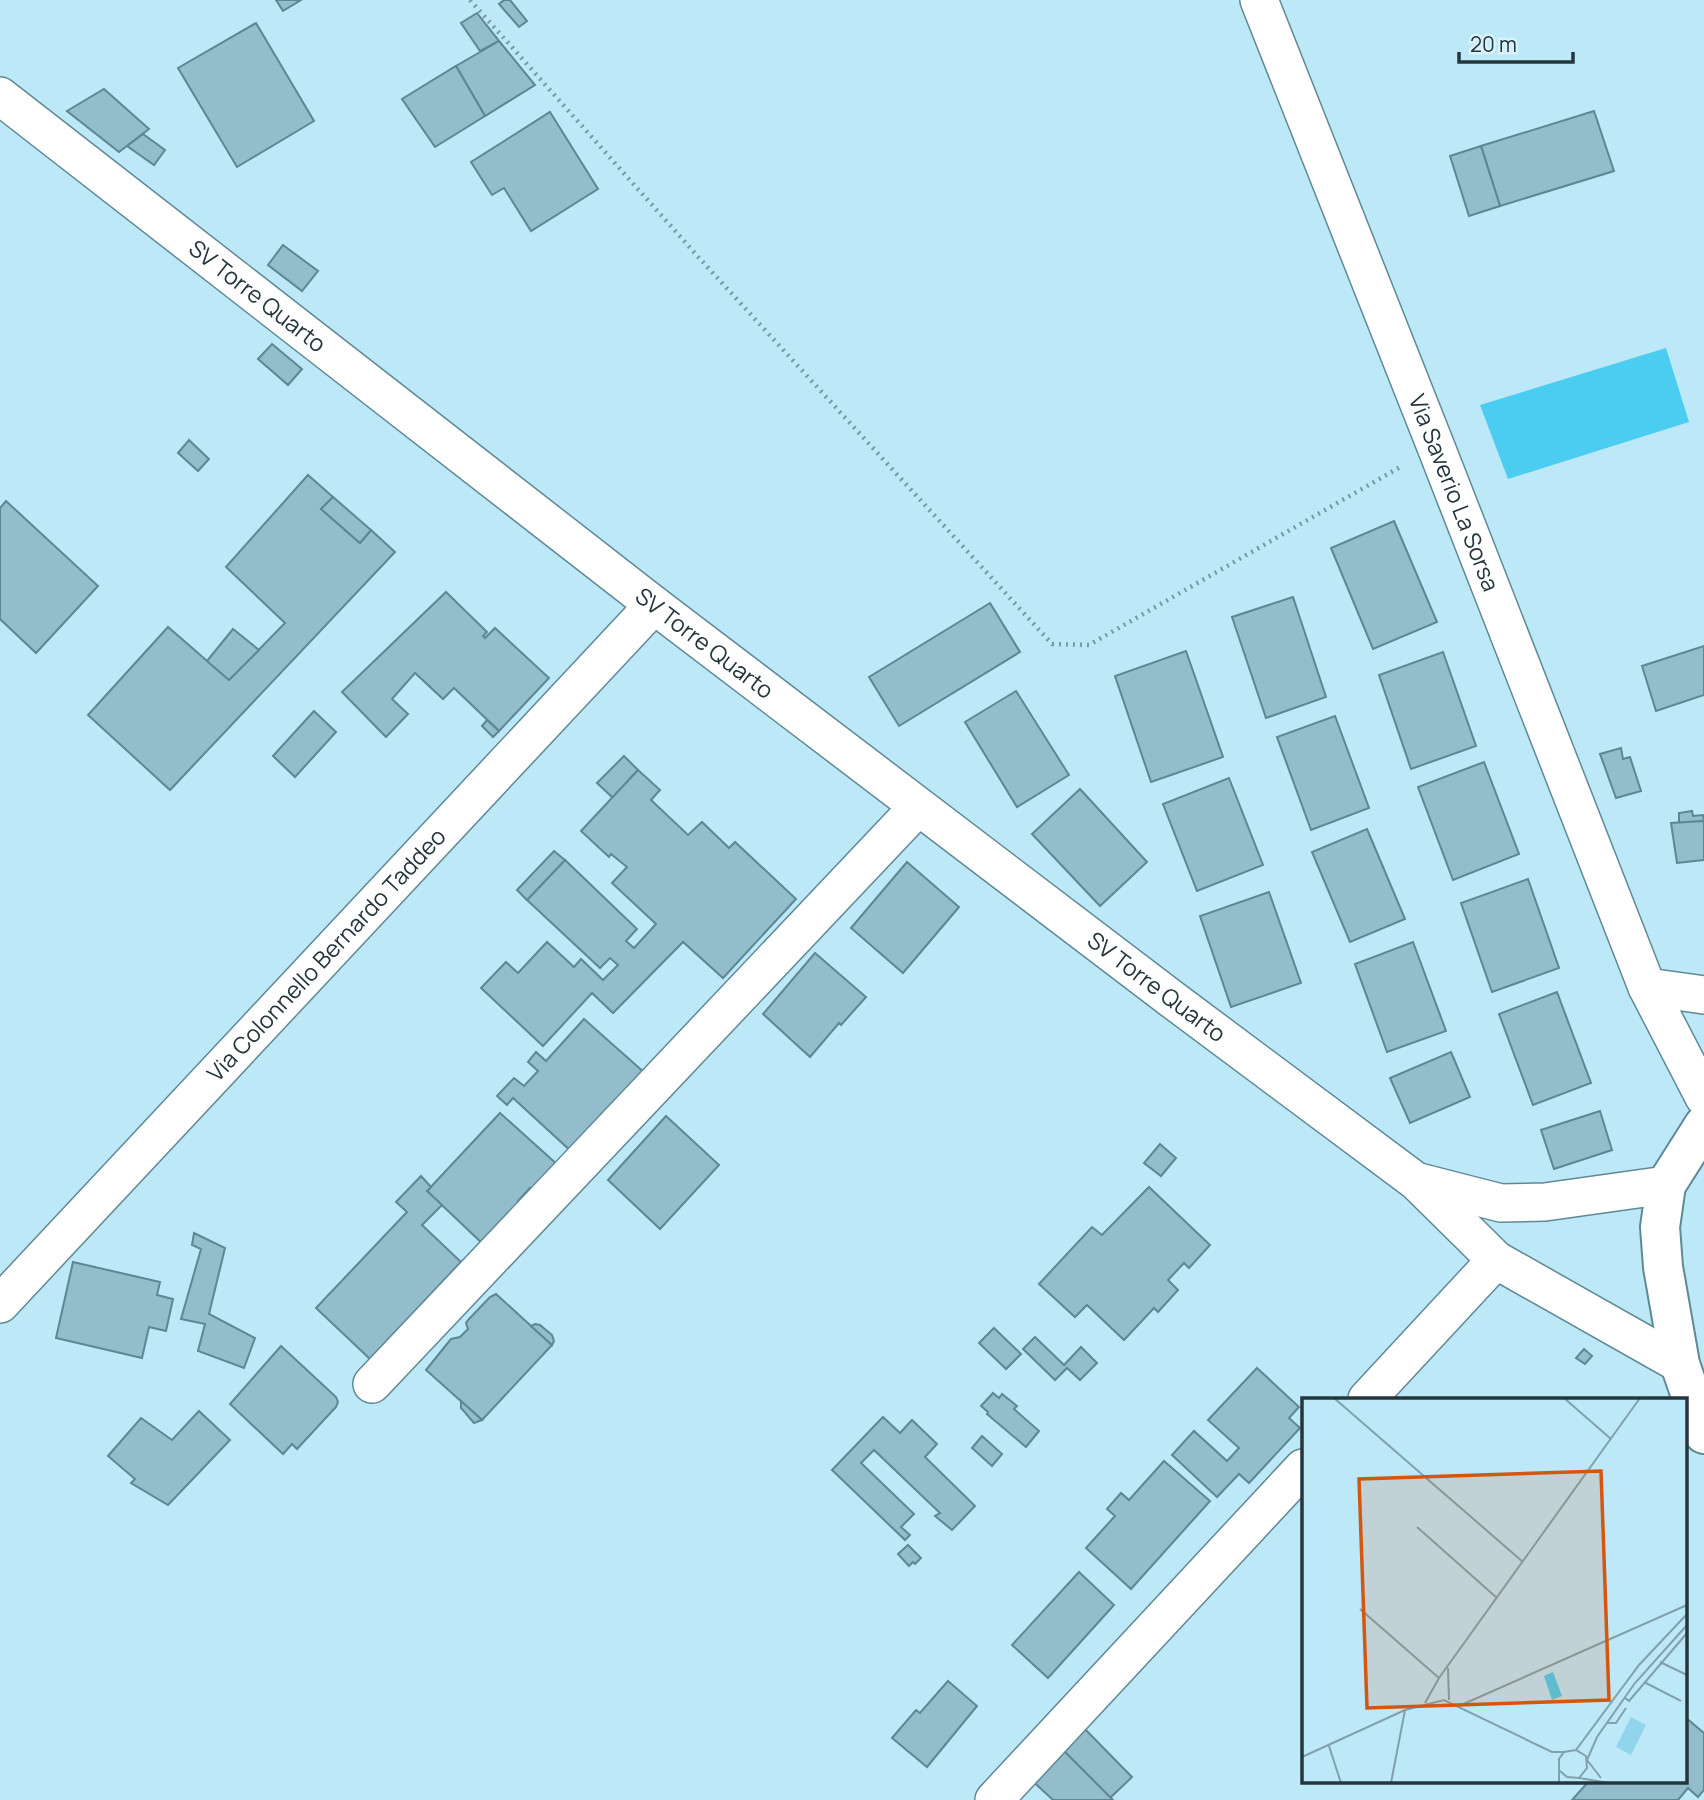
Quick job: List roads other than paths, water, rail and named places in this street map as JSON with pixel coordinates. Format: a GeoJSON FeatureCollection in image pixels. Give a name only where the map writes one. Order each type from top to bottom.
{"type":"FeatureCollection","features":[{"type":"Feature","properties":{"kind":"street","name":"Via Saverio La Sorsa"},"geometry":{"type":"LineString","coordinates":[[1259,0],[1647,987],[1704,1097]]}},
{"type":"Feature","properties":{"kind":"street","name":"SV Torre Quarto"},"geometry":{"type":"LineString","coordinates":[[0,96],[654,606],[1417,1182],[1496,1260],[1681,1364]]}},
{"type":"Feature","properties":{"kind":"street","name":"Via Colonnello Bernardo Taddeo"},"geometry":{"type":"LineString","coordinates":[[0,1304],[654,606]]}},
{"type":"Feature","properties":{"kind":"street"},"geometry":{"type":"LineString","coordinates":[[372,1384],[918,807]]}},
{"type":"Feature","properties":{"kind":"street"},"geometry":{"type":"LineString","coordinates":[[1647,987],[1704,995]]}},
{"type":"Feature","properties":{"kind":"street"},"geometry":{"type":"LineString","coordinates":[[1704,1125],[1666,1185],[1660,1227],[1664,1267],[1681,1364],[1704,1434]]}},
{"type":"Feature","properties":{"kind":"street","name":"SV Torre Quarto"},"geometry":{"type":"LineString","coordinates":[[1417,1182],[1501,1203],[1545,1202],[1666,1185]]}},
{"type":"Feature","properties":{"kind":"street"},"geometry":{"type":"LineString","coordinates":[[1368,1398],[1496,1260]]}},
{"type":"Feature","properties":{"kind":"street"},"geometry":{"type":"LineString","coordinates":[[994,1800],[1302,1469]]}},
{"type":"Feature","properties":{"kind":"water"},"geometry":{"type":"Polygon","coordinates":[[[1666,348],[1689,422],[1508,479],[1480,405],[1666,348]]]}}]}
